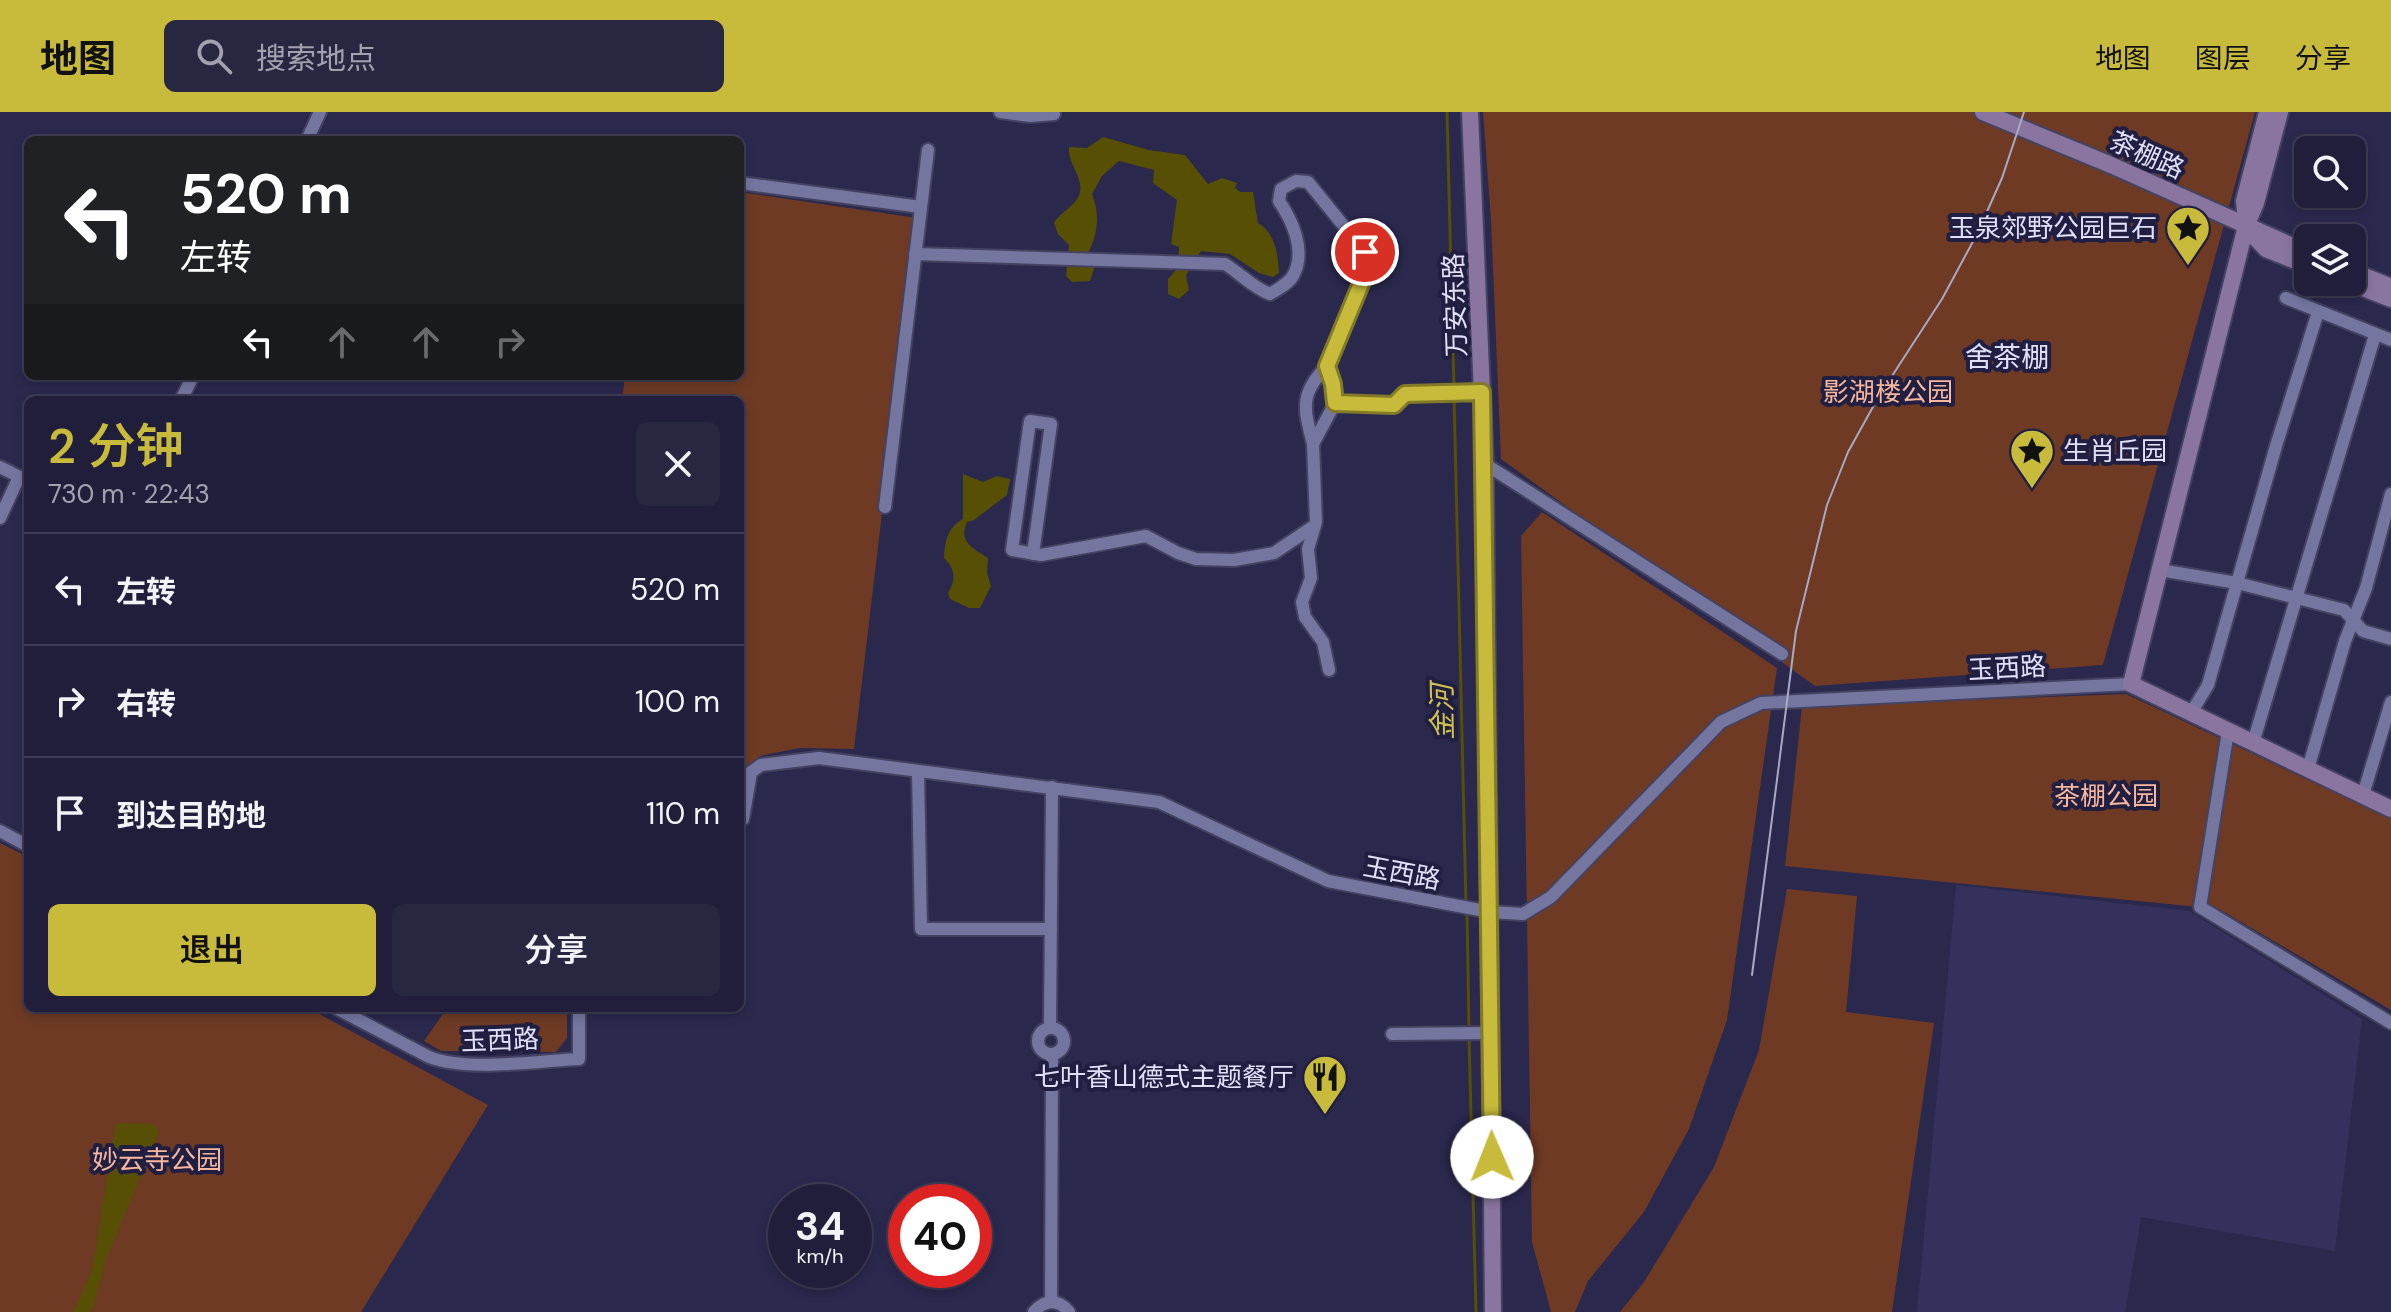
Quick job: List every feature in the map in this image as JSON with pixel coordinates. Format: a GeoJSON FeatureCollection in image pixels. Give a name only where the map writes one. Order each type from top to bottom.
{"type":"FeatureCollection","features":[{"type":"Feature","properties":{"kind":"street"},"geometry":{"type":"LineString","coordinates":[[309,136],[320,112]]}},
{"type":"Feature","properties":{"kind":"street"},"geometry":{"type":"LineString","coordinates":[[1000,112],[1030,116],[1054,114]]}},
{"type":"Feature","properties":{"kind":"street","name":"万安东路"},"geometry":{"type":"LineString","coordinates":[[1470,112],[1485,464],[1483,911],[1476,1033],[1493,1312]]}},
{"type":"Feature","properties":{"kind":"street","name":"茶棚路"},"geometry":{"type":"LineString","coordinates":[[1983,112],[2294,247]]}},
{"type":"Feature","properties":{"kind":"street"},"geometry":{"type":"LineString","coordinates":[[2246,226],[2244,201],[2267,112]]}},
{"type":"Feature","properties":{"kind":"street"},"geometry":{"type":"LineString","coordinates":[[2280,112],[2256,203],[2246,226],[2131,684],[2391,809]]}},
{"type":"Feature","properties":{"kind":"street"},"geometry":{"type":"LineString","coordinates":[[885,507],[928,150]]}},
{"type":"Feature","properties":{"kind":"street"},"geometry":{"type":"LineString","coordinates":[[915,254],[1225,264],[1244,276],[1257,290],[1270,294],[1294,276],[1297,265],[1295,226],[1279,201],[1281,189],[1296,181],[1308,182],[1365,252],[1365,274],[1327,366],[1311,382],[1304,408],[1313,444],[1314,526],[1308,549],[1311,578],[1302,602],[1305,617],[1323,642],[1329,670]]}},
{"type":"Feature","properties":{"kind":"street"},"geometry":{"type":"LineString","coordinates":[[744,184],[921,207]]}},
{"type":"Feature","properties":{"kind":"street","name":"茶棚路"},"geometry":{"type":"LineString","coordinates":[[2246,226],[2266,249],[2294,260]]}},
{"type":"Feature","properties":{"kind":"street"},"geometry":{"type":"LineString","coordinates":[[2366,277],[2391,287]]}},
{"type":"Feature","properties":{"kind":"street"},"geometry":{"type":"LineString","coordinates":[[2366,289],[2391,299]]}},
{"type":"Feature","properties":{"kind":"street"},"geometry":{"type":"LineString","coordinates":[[2286,298],[2391,340]]}},
{"type":"Feature","properties":{"kind":"street"},"geometry":{"type":"LineString","coordinates":[[2191,713],[2208,685],[2318,312]]}},
{"type":"Feature","properties":{"kind":"street"},"geometry":{"type":"LineString","coordinates":[[2253,743],[2375,335]]}},
{"type":"Feature","properties":{"kind":"street"},"geometry":{"type":"LineString","coordinates":[[1313,444],[1335,403],[1327,366]]}},
{"type":"Feature","properties":{"kind":"street"},"geometry":{"type":"LineString","coordinates":[[1335,403],[1394,405],[1405,394],[1482,392]]}},
{"type":"Feature","properties":{"kind":"street"},"geometry":{"type":"LineString","coordinates":[[1033,554],[1051,424],[1030,421],[1012,550],[1033,554],[1073,551],[1146,536],[1196,559],[1234,560],[1274,553],[1314,526]]}},
{"type":"Feature","properties":{"kind":"street"},"geometry":{"type":"LineString","coordinates":[[1485,464],[1782,654]]}},
{"type":"Feature","properties":{"kind":"street"},"geometry":{"type":"LineString","coordinates":[[0,467],[24,479],[0,518]]}},
{"type":"Feature","properties":{"kind":"street"},"geometry":{"type":"LineString","coordinates":[[2308,769],[2345,641],[2366,588],[2391,494]]}},
{"type":"Feature","properties":{"kind":"street"},"geometry":{"type":"LineString","coordinates":[[2160,570],[2237,583],[2344,610],[2363,631],[2391,639]]}},
{"type":"Feature","properties":{"kind":"street","name":"玉西路"},"geometry":{"type":"LineString","coordinates":[[744,813],[751,772],[761,765],[819,758],[1052,787],[1159,802],[1328,881],[1483,911],[1523,914],[1551,897],[1721,722],[1761,703],[2131,684]]}},
{"type":"Feature","properties":{"kind":"street"},"geometry":{"type":"LineString","coordinates":[[2363,795],[2391,702]]}},
{"type":"Feature","properties":{"kind":"street"},"geometry":{"type":"LineString","coordinates":[[2228,731],[2200,907],[2391,1023]]}},
{"type":"Feature","properties":{"kind":"street"},"geometry":{"type":"LineString","coordinates":[[918,771],[921,929],[1051,929]]}},
{"type":"Feature","properties":{"kind":"street"},"geometry":{"type":"LineString","coordinates":[[1051,1301],[1052,1054],[1062,1048],[1064,1040],[1058,1030],[1050,1028],[1052,787]]}},
{"type":"Feature","properties":{"kind":"street"},"geometry":{"type":"LineString","coordinates":[[0,831],[24,844]]}},
{"type":"Feature","properties":{"kind":"street","name":"玉西路"},"geometry":{"type":"LineString","coordinates":[[344,1012],[429,1057],[445,1063],[467,1064],[579,1059],[579,1012]]}},
{"type":"Feature","properties":{"kind":"street"},"geometry":{"type":"LineString","coordinates":[[1392,1034],[1476,1033]]}},
{"type":"Feature","properties":{"kind":"street"},"geometry":{"type":"LineString","coordinates":[[1034,1312],[1051,1301],[1063,1305],[1069,1312]]}},
{"type":"Feature","properties":{"kind":"shaded area"},"geometry":{"type":"Polygon","coordinates":[[[1103,137],[1149,150],[1185,155],[1208,184],[1222,178],[1237,183],[1235,188],[1240,192],[1253,192],[1258,223],[1272,238],[1279,273],[1273,277],[1259,273],[1230,254],[1201,251],[1186,275],[1189,290],[1179,299],[1168,294],[1168,279],[1178,268],[1179,247],[1171,244],[1177,200],[1153,183],[1154,170],[1119,161],[1102,176],[1092,194],[1097,223],[1089,251],[1094,269],[1090,281],[1072,282],[1066,276],[1069,245],[1058,234],[1054,223],[1076,201],[1080,192],[1069,147],[1087,148],[1103,137]]]}},
{"type":"Feature","properties":{"kind":"shaded area"},"geometry":{"type":"Polygon","coordinates":[[[963,474],[983,482],[997,476],[1010,479],[1007,495],[967,522],[965,529],[968,544],[988,558],[987,573],[991,586],[980,608],[969,608],[950,599],[948,593],[954,575],[944,558],[945,546],[950,531],[963,519],[963,474]]]}},
{"type":"Feature","properties":{"kind":"shaded area"},"geometry":{"type":"Polygon","coordinates":[[[1956,885],[2189,911],[2362,1019],[2335,1251],[2141,1217],[2125,1312],[1917,1312],[1956,885]]]}},
{"type":"Feature","properties":{"kind":"shaded area"},"geometry":{"type":"Polygon","coordinates":[[[116,1123],[153,1124],[159,1132],[106,1260],[95,1302],[90,1312],[73,1312],[92,1271],[116,1123]]]}},
{"type":"Feature","properties":{"kind":"green space","name":"影湖楼公园"},"geometry":{"type":"Polygon","coordinates":[[[1483,112],[2255,112],[2103,665],[1815,686],[1501,459],[1483,112]]]}},
{"type":"Feature","properties":{"kind":"green space"},"geometry":{"type":"Polygon","coordinates":[[[744,193],[917,218],[854,749],[800,748],[760,756],[744,768],[744,396],[622,396],[624,380],[744,380],[744,193]]]}},
{"type":"Feature","properties":{"kind":"green space"},"geometry":{"type":"Polygon","coordinates":[[[1542,512],[1777,668],[1727,1020],[1689,1129],[1644,1212],[1588,1281],[1575,1312],[1551,1312],[1532,1242],[1521,536],[1542,512]]]}},
{"type":"Feature","properties":{"kind":"green space","name":"茶棚公园"},"geometry":{"type":"Polygon","coordinates":[[[2126,694],[2391,819],[2391,1010],[2219,909],[1785,866],[1802,706],[2126,694]]]}},
{"type":"Feature","properties":{"kind":"green space","name":"妙云寺公园"},"geometry":{"type":"Polygon","coordinates":[[[0,843],[24,855],[24,1012],[315,1012],[488,1105],[361,1312],[0,1312],[0,843]]]}},
{"type":"Feature","properties":{"kind":"green space"},"geometry":{"type":"Polygon","coordinates":[[[1787,889],[1857,896],[1846,1012],[1934,1023],[1892,1312],[1620,1312],[1644,1282],[1714,1167],[1759,1050],[1787,889]]]}},
{"type":"Feature","properties":{"kind":"green space"},"geometry":{"type":"Polygon","coordinates":[[[444,1012],[567,1012],[567,1038],[556,1052],[441,1051],[424,1041],[444,1012]]]}},
{"type":"Feature","properties":{"kind":"waterway","name":"金河"},"geometry":{"type":"LineString","coordinates":[[1447,112],[1454,388]]}},
{"type":"Feature","properties":{"kind":"waterway","name":"金河"},"geometry":{"type":"LineString","coordinates":[[1454,396],[1466,904]]}},
{"type":"Feature","properties":{"kind":"waterway","name":"金河"},"geometry":{"type":"LineString","coordinates":[[1467,912],[1469,1028]]}},
{"type":"Feature","properties":{"kind":"waterway","name":"金河"},"geometry":{"type":"LineString","coordinates":[[1469,1036],[1476,1312]]}},
{"type":"Feature","properties":{"kind":"tram line"},"geometry":{"type":"LineString","coordinates":[[1752,975],[1796,631],[1827,505],[1848,452],[1879,396],[1942,299],[1977,234],[2002,178],[2024,112]]}},
{"type":"Feature","properties":{"kind":"place","name":"玉泉郊野公园巨石"},"geometry":{"type":"Point","coordinates":[2188,267]}},
{"type":"Feature","properties":{"kind":"place","name":"生肖丘园"},"geometry":{"type":"Point","coordinates":[2032,490]}},
{"type":"Feature","properties":{"kind":"place","name":"七叶香山德式主题餐厅"},"geometry":{"type":"Point","coordinates":[1325,1116]}},
{"type":"Feature","properties":{"kind":"district","name":"舍茶棚"},"geometry":{"type":"Point","coordinates":[2007,357]}},
{"type":"Feature","properties":{"kind":"route"},"geometry":{"type":"LineString","coordinates":[[1365,252],[1365,274],[1327,366],[1335,403],[1394,405],[1405,394],[1482,392],[1486,494],[1492,1157]]}}]}
